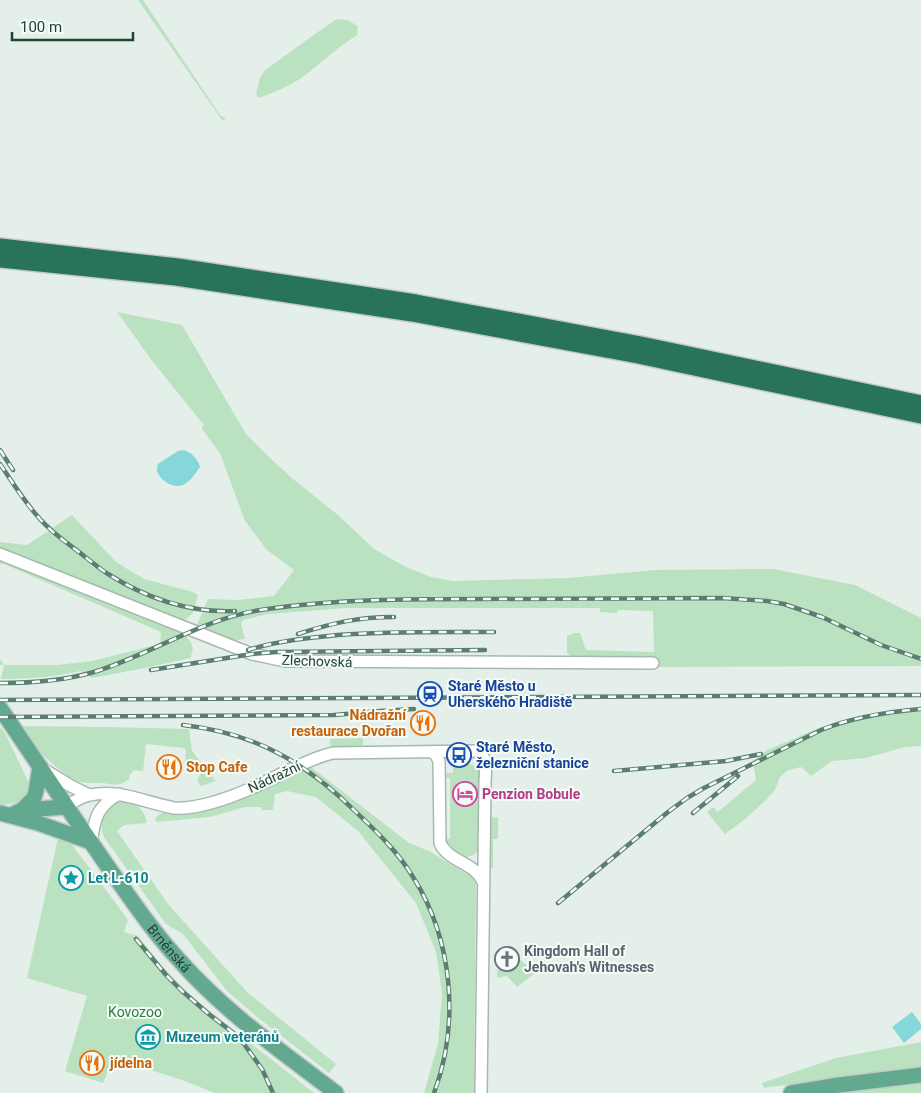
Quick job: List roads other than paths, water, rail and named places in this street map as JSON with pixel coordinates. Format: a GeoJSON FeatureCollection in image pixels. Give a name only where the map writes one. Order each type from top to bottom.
{"type":"FeatureCollection","features":[{"type":"Feature","properties":{"kind":"highway"},"geometry":{"type":"LineString","coordinates":[[0,246],[178,266],[416,302],[641,344],[921,403]]}},
{"type":"Feature","properties":{"kind":"highway"},"geometry":{"type":"LineString","coordinates":[[0,260],[176,278],[412,314],[638,356],[921,416]]}},
{"type":"Feature","properties":{"kind":"main road","name":"Brněnská"},"geometry":{"type":"LineString","coordinates":[[0,708],[66,807],[154,931],[196,978],[255,1031],[336,1093]]}},
{"type":"Feature","properties":{"kind":"main road"},"geometry":{"type":"LineString","coordinates":[[11,813],[34,798],[40,767]]}},
{"type":"Feature","properties":{"kind":"main road"},"geometry":{"type":"LineString","coordinates":[[11,813],[66,807]]}},
{"type":"Feature","properties":{"kind":"main road"},"geometry":{"type":"LineString","coordinates":[[38,823],[54,819],[66,807]]}},
{"type":"Feature","properties":{"kind":"main road"},"geometry":{"type":"LineString","coordinates":[[11,813],[26,821],[38,823],[91,842]]}},
{"type":"Feature","properties":{"kind":"main road"},"geometry":{"type":"LineString","coordinates":[[791,1093],[921,1075]]}},
{"type":"Feature","properties":{"kind":"street","name":"Zlechovská"},"geometry":{"type":"LineString","coordinates":[[0,554],[252,654],[284,662],[653,663]]}},
{"type":"Feature","properties":{"kind":"street","name":"Nádražní"},"geometry":{"type":"LineString","coordinates":[[66,807],[89,795],[105,793],[119,794],[178,808],[190,807],[213,802],[239,793],[323,755],[346,753],[435,757],[476,751],[480,753],[485,760],[481,1093]]}},
{"type":"Feature","properties":{"kind":"street"},"geometry":{"type":"LineString","coordinates":[[435,757],[440,843],[445,852],[479,874],[483,883]]}},
{"type":"Feature","properties":{"kind":"street","name":"Nádražní"},"geometry":{"type":"LineString","coordinates":[[40,767],[70,786],[89,795]]}},
{"type":"Feature","properties":{"kind":"street"},"geometry":{"type":"LineString","coordinates":[[91,842],[98,812],[106,803],[119,794]]}},
{"type":"Feature","properties":{"kind":"street"},"geometry":{"type":"LineString","coordinates":[[458,860],[468,861],[475,858],[485,848]]}},
{"type":"Feature","properties":{"kind":"water"},"geometry":{"type":"Polygon","coordinates":[[[184,450],[198,461],[200,467],[193,477],[183,485],[172,485],[164,481],[159,475],[157,471],[158,464],[178,451],[184,450]]]}},
{"type":"Feature","properties":{"kind":"water"},"geometry":{"type":"Polygon","coordinates":[[[912,1012],[921,1024],[921,1029],[904,1043],[892,1027],[912,1012]]]}},
{"type":"Feature","properties":{"kind":"railway"},"geometry":{"type":"LineString","coordinates":[[0,450],[13,470]]}},
{"type":"Feature","properties":{"kind":"railway"},"geometry":{"type":"LineString","coordinates":[[0,464],[24,500],[45,524],[61,539],[108,574],[153,597],[169,602],[202,609],[235,611]]}},
{"type":"Feature","properties":{"kind":"railway"},"geometry":{"type":"LineString","coordinates":[[0,683],[47,681],[71,678],[94,672],[137,656],[200,628],[244,613],[347,601],[722,598],[767,601],[784,604],[822,617],[881,645],[921,659]]}},
{"type":"Feature","properties":{"kind":"railway"},"geometry":{"type":"LineString","coordinates":[[298,634],[345,621],[394,617]]}},
{"type":"Feature","properties":{"kind":"railway"},"geometry":{"type":"LineString","coordinates":[[248,650],[281,642],[338,635],[396,632],[494,632]]}},
{"type":"Feature","properties":{"kind":"railway"},"geometry":{"type":"LineString","coordinates":[[151,670],[252,654],[277,652],[485,650]]}},
{"type":"Feature","properties":{"kind":"railway"},"geometry":{"type":"LineString","coordinates":[[0,700],[921,695]]}},
{"type":"Feature","properties":{"kind":"railway"},"geometry":{"type":"LineString","coordinates":[[0,717],[334,715],[414,709]]}},
{"type":"Feature","properties":{"kind":"railway"},"geometry":{"type":"LineString","coordinates":[[558,903],[668,812],[704,788],[833,725],[870,716],[921,709]]}},
{"type":"Feature","properties":{"kind":"railway"},"geometry":{"type":"LineString","coordinates":[[183,725],[233,735],[256,743],[298,765],[318,778],[337,794],[401,859],[413,877],[437,928],[444,955],[448,983],[447,1039],[434,1093]]}},
{"type":"Feature","properties":{"kind":"railway"},"geometry":{"type":"LineString","coordinates":[[614,771],[726,761],[761,754]]}},
{"type":"Feature","properties":{"kind":"railway"},"geometry":{"type":"LineString","coordinates":[[693,813],[738,776]]}},
{"type":"Feature","properties":{"kind":"railway"},"geometry":{"type":"LineString","coordinates":[[136,939],[182,991],[236,1035],[262,1069],[273,1093]]}},
{"type":"Feature","properties":{"kind":"place","name":"Staré Město u Uherského Hradiště"},"geometry":{"type":"Point","coordinates":[430,694]}},
{"type":"Feature","properties":{"kind":"place","name":"Nádražní restaurace Dvořan"},"geometry":{"type":"Point","coordinates":[423,723]}},
{"type":"Feature","properties":{"kind":"place","name":"Staré Město, železniční stanice"},"geometry":{"type":"Point","coordinates":[459,755]}},
{"type":"Feature","properties":{"kind":"place","name":"Stop Cafe"},"geometry":{"type":"Point","coordinates":[169,767]}},
{"type":"Feature","properties":{"kind":"place","name":"Penzion Bobule"},"geometry":{"type":"Point","coordinates":[465,794]}},
{"type":"Feature","properties":{"kind":"place","name":"Let L-610"},"geometry":{"type":"Point","coordinates":[71,878]}},
{"type":"Feature","properties":{"kind":"place","name":"Kingdom Hall of Jehovah's Witnesses"},"geometry":{"type":"Point","coordinates":[507,959]}},
{"type":"Feature","properties":{"kind":"place","name":"Muzeum veteránů"},"geometry":{"type":"Point","coordinates":[148,1037]}},
{"type":"Feature","properties":{"kind":"place","name":"jídelna"},"geometry":{"type":"Point","coordinates":[92,1063]}},
{"type":"Feature","properties":{"kind":"park label","name":"Kovozoo"},"geometry":{"type":"Point","coordinates":[135,1012]}}]}
